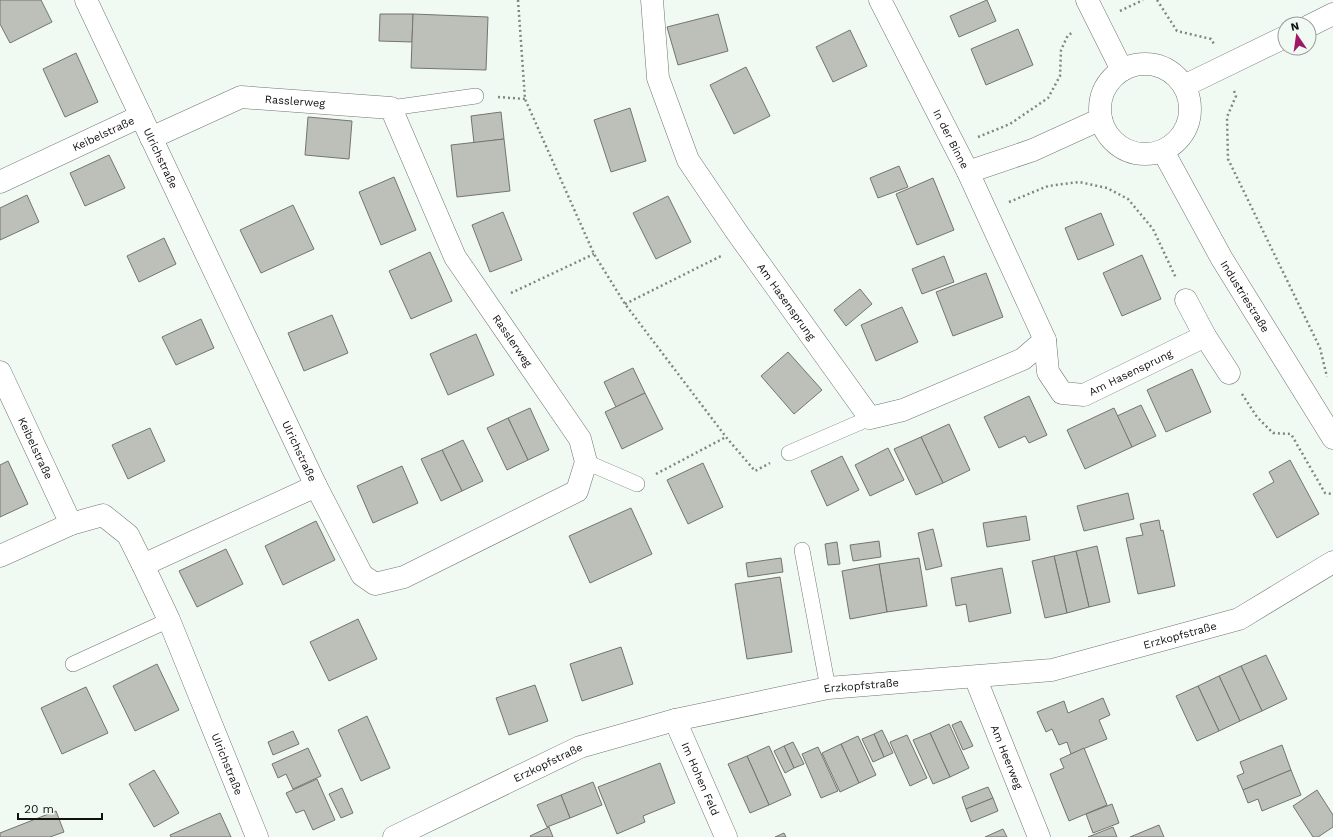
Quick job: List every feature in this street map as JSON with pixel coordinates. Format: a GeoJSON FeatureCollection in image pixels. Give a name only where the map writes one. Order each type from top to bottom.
{"type":"FeatureCollection","features":[{"type":"Feature","properties":{"kind":"street","name":"Ulrichstraße"},"geometry":{"type":"LineString","coordinates":[[86,0],[316,486],[143,565],[169,620],[257,837]]}},
{"type":"Feature","properties":{"kind":"street","name":"Am Hasensprung"},"geometry":{"type":"LineString","coordinates":[[652,0],[658,78],[688,160],[745,243],[870,418]]}},
{"type":"Feature","properties":{"kind":"street","name":"In der Binne"},"geometry":{"type":"LineString","coordinates":[[880,0],[968,172],[1033,150],[1101,120]]}},
{"type":"Feature","properties":{"kind":"street"},"geometry":{"type":"LineString","coordinates":[[1087,0],[1122,70]]}},
{"type":"Feature","properties":{"kind":"street"},"geometry":{"type":"LineString","coordinates":[[1317,22],[1333,14]]}},
{"type":"Feature","properties":{"kind":"street"},"geometry":{"type":"LineString","coordinates":[[1184,86],[1277,41]]}},
{"type":"Feature","properties":{"kind":"street"},"geometry":{"type":"LineString","coordinates":[[1149,64],[1163,68],[1175,75],[1184,86],[1189,100],[1190,116],[1185,130],[1176,142],[1163,151],[1143,154],[1131,152],[1111,140],[1101,120],[1101,96],[1106,86],[1122,70],[1135,65],[1149,64]]}},
{"type":"Feature","properties":{"kind":"street","name":"Rasslerweg"},"geometry":{"type":"LineString","coordinates":[[151,138],[241,97],[391,108],[455,257],[580,439],[586,462]]}},
{"type":"Feature","properties":{"kind":"street","name":"Keibelstraße"},"geometry":{"type":"LineString","coordinates":[[0,182],[141,116]]}},
{"type":"Feature","properties":{"kind":"street","name":"Industriestraße"},"geometry":{"type":"LineString","coordinates":[[1163,151],[1222,260],[1333,438]]}},
{"type":"Feature","properties":{"kind":"street","name":"Am Hasensprung"},"geometry":{"type":"LineString","coordinates":[[968,172],[1045,340],[1048,372],[1062,393],[1084,395],[1205,336]]}},
{"type":"Feature","properties":{"kind":"street"},"geometry":{"type":"LineString","coordinates":[[1186,300],[1205,336],[1229,373]]}},
{"type":"Feature","properties":{"kind":"street"},"geometry":{"type":"LineString","coordinates":[[870,418],[903,410],[1023,359],[1045,340]]}},
{"type":"Feature","properties":{"kind":"street","name":"Keibelstraße"},"geometry":{"type":"LineString","coordinates":[[0,372],[71,524]]}},
{"type":"Feature","properties":{"kind":"street"},"geometry":{"type":"LineString","coordinates":[[316,486],[362,575],[375,584],[404,577],[577,491],[586,462]]}},
{"type":"Feature","properties":{"kind":"street"},"geometry":{"type":"LineString","coordinates":[[0,556],[71,524],[104,515],[128,535],[143,565]]}},
{"type":"Feature","properties":{"kind":"street","name":"Erzkopfstraße"},"geometry":{"type":"LineString","coordinates":[[394,837],[580,747],[675,720],[828,688],[1052,670],[1238,619],[1333,562]]}},
{"type":"Feature","properties":{"kind":"street","name":"Am Heerweg"},"geometry":{"type":"LineString","coordinates":[[975,677],[1039,837]]}},
{"type":"Feature","properties":{"kind":"street","name":"Im Hohen Feld"},"geometry":{"type":"LineString","coordinates":[[675,720],[726,837]]}},
{"type":"Feature","properties":{"kind":"lane"},"geometry":{"type":"LineString","coordinates":[[391,108],[476,96]]}},
{"type":"Feature","properties":{"kind":"lane"},"geometry":{"type":"LineString","coordinates":[[789,453],[870,418]]}},
{"type":"Feature","properties":{"kind":"lane"},"geometry":{"type":"LineString","coordinates":[[586,462],[637,484]]}},
{"type":"Feature","properties":{"kind":"lane"},"geometry":{"type":"LineString","coordinates":[[802,550],[828,688]]}},
{"type":"Feature","properties":{"kind":"lane"},"geometry":{"type":"LineString","coordinates":[[73,664],[169,620]]}},
{"type":"Feature","properties":{"kind":"path"},"geometry":{"type":"LineString","coordinates":[[518,0],[525,99],[594,254],[625,304],[726,437],[756,471]]}},
{"type":"Feature","properties":{"kind":"path"},"geometry":{"type":"LineString","coordinates":[[955,146],[1010,124],[1048,98],[1060,76],[1061,50],[1068,34],[1143,0]]}},
{"type":"Feature","properties":{"kind":"path"},"geometry":{"type":"LineString","coordinates":[[1157,0],[1177,31],[1211,39],[1225,67],[1236,96],[1227,117],[1228,159],[1320,348],[1329,384]]}},
{"type":"Feature","properties":{"kind":"path"},"geometry":{"type":"LineString","coordinates":[[476,96],[525,99]]}},
{"type":"Feature","properties":{"kind":"path"},"geometry":{"type":"LineString","coordinates":[[986,212],[1048,186],[1079,182],[1107,188],[1128,199],[1153,229],[1186,300]]}},
{"type":"Feature","properties":{"kind":"path"},"geometry":{"type":"LineString","coordinates":[[625,304],[745,243]]}},
{"type":"Feature","properties":{"kind":"path"},"geometry":{"type":"LineString","coordinates":[[488,304],[594,254]]}},
{"type":"Feature","properties":{"kind":"path"},"geometry":{"type":"LineString","coordinates":[[1229,373],[1257,417],[1274,433],[1291,434],[1325,493],[1333,494]]}},
{"type":"Feature","properties":{"kind":"path"},"geometry":{"type":"LineString","coordinates":[[637,484],[726,437]]}},
{"type":"Feature","properties":{"kind":"building"},"geometry":{"type":"Polygon","coordinates":[[[0,0],[41,0],[52,22],[10,43],[0,24],[0,0]]]}},
{"type":"Feature","properties":{"kind":"building"},"geometry":{"type":"Polygon","coordinates":[[[987,0],[996,21],[959,37],[950,16],[987,0]]]}},
{"type":"Feature","properties":{"kind":"building"},"geometry":{"type":"Polygon","coordinates":[[[380,14],[413,14],[412,42],[379,41],[380,14]]]}},
{"type":"Feature","properties":{"kind":"building"},"geometry":{"type":"Polygon","coordinates":[[[413,14],[488,17],[486,70],[411,68],[413,14]]]}},
{"type":"Feature","properties":{"kind":"building"},"geometry":{"type":"Polygon","coordinates":[[[718,14],[728,51],[678,65],[667,27],[718,14]]]}},
{"type":"Feature","properties":{"kind":"building"},"geometry":{"type":"Polygon","coordinates":[[[1018,29],[1033,65],[986,85],[971,49],[1018,29]]]}},
{"type":"Feature","properties":{"kind":"building"},"geometry":{"type":"Polygon","coordinates":[[[850,30],[867,66],[833,82],[816,47],[850,30]]]}},
{"type":"Feature","properties":{"kind":"building"},"geometry":{"type":"Polygon","coordinates":[[[76,53],[98,102],[65,117],[43,69],[76,53]]]}},
{"type":"Feature","properties":{"kind":"building"},"geometry":{"type":"Polygon","coordinates":[[[746,67],[770,116],[734,134],[710,85],[746,67]]]}},
{"type":"Feature","properties":{"kind":"building"},"geometry":{"type":"Polygon","coordinates":[[[630,108],[646,161],[611,172],[594,120],[630,108]]]}},
{"type":"Feature","properties":{"kind":"building"},"geometry":{"type":"Polygon","coordinates":[[[501,112],[504,139],[474,143],[471,116],[501,112]]]}},
{"type":"Feature","properties":{"kind":"building"},"geometry":{"type":"Polygon","coordinates":[[[308,117],[352,121],[349,159],[305,155],[308,117]]]}},
{"type":"Feature","properties":{"kind":"building"},"geometry":{"type":"Polygon","coordinates":[[[504,139],[510,191],[457,197],[451,145],[504,139]]]}},
{"type":"Feature","properties":{"kind":"building"},"geometry":{"type":"Polygon","coordinates":[[[109,155],[125,188],[85,206],[70,173],[109,155]]]}},
{"type":"Feature","properties":{"kind":"building"},"geometry":{"type":"Polygon","coordinates":[[[899,166],[908,187],[878,198],[870,178],[899,166]]]}},
{"type":"Feature","properties":{"kind":"building"},"geometry":{"type":"Polygon","coordinates":[[[394,177],[416,230],[381,245],[359,192],[394,177]]]}},
{"type":"Feature","properties":{"kind":"building"},"geometry":{"type":"Polygon","coordinates":[[[933,178],[954,230],[917,245],[896,194],[933,178]]]}},
{"type":"Feature","properties":{"kind":"building"},"geometry":{"type":"Polygon","coordinates":[[[27,195],[39,222],[0,240],[0,208],[27,195]]]}},
{"type":"Feature","properties":{"kind":"building"},"geometry":{"type":"Polygon","coordinates":[[[668,196],[691,242],[656,259],[633,213],[668,196]]]}},
{"type":"Feature","properties":{"kind":"building"},"geometry":{"type":"Polygon","coordinates":[[[293,205],[314,249],[261,273],[240,230],[293,205]]]}},
{"type":"Feature","properties":{"kind":"building"},"geometry":{"type":"Polygon","coordinates":[[[503,212],[522,260],[490,272],[472,225],[503,212]]]}},
{"type":"Feature","properties":{"kind":"building"},"geometry":{"type":"Polygon","coordinates":[[[1101,213],[1114,245],[1078,260],[1065,228],[1101,213]]]}},
{"type":"Feature","properties":{"kind":"building"},"geometry":{"type":"Polygon","coordinates":[[[164,238],[176,264],[139,282],[127,256],[164,238]]]}},
{"type":"Feature","properties":{"kind":"building"},"geometry":{"type":"Polygon","coordinates":[[[430,252],[452,301],[411,319],[389,271],[430,252]]]}},
{"type":"Feature","properties":{"kind":"building"},"geometry":{"type":"Polygon","coordinates":[[[1142,255],[1161,299],[1122,316],[1103,273],[1142,255]]]}},
{"type":"Feature","properties":{"kind":"building"},"geometry":{"type":"Polygon","coordinates":[[[944,256],[954,282],[922,294],[912,269],[944,256]]]}},
{"type":"Feature","properties":{"kind":"building"},"geometry":{"type":"Polygon","coordinates":[[[986,273],[1003,317],[953,336],[936,292],[986,273]]]}},
{"type":"Feature","properties":{"kind":"building"},"geometry":{"type":"Polygon","coordinates":[[[860,289],[872,304],[846,326],[834,310],[860,289]]]}},
{"type":"Feature","properties":{"kind":"building"},"geometry":{"type":"Polygon","coordinates":[[[902,307],[918,342],[876,361],[861,325],[902,307]]]}},
{"type":"Feature","properties":{"kind":"building"},"geometry":{"type":"Polygon","coordinates":[[[332,315],[348,353],[304,371],[288,333],[332,315]]]}},
{"type":"Feature","properties":{"kind":"building"},"geometry":{"type":"Polygon","coordinates":[[[201,319],[214,348],[176,365],[162,337],[201,319]]]}},
{"type":"Feature","properties":{"kind":"building"},"geometry":{"type":"Polygon","coordinates":[[[476,334],[494,375],[448,395],[430,354],[476,334]]]}},
{"type":"Feature","properties":{"kind":"building"},"geometry":{"type":"Polygon","coordinates":[[[788,352],[822,390],[794,414],[761,376],[788,352]]]}},
{"type":"Feature","properties":{"kind":"building"},"geometry":{"type":"Polygon","coordinates":[[[633,368],[645,393],[616,407],[604,382],[633,368]]]}},
{"type":"Feature","properties":{"kind":"building"},"geometry":{"type":"Polygon","coordinates":[[[1192,369],[1211,412],[1166,432],[1147,390],[1192,369]]]}},
{"type":"Feature","properties":{"kind":"building"},"geometry":{"type":"Polygon","coordinates":[[[645,393],[663,429],[622,449],[605,412],[645,393]]]}},
{"type":"Feature","properties":{"kind":"building"},"geometry":{"type":"Polygon","coordinates":[[[1029,396],[1047,435],[1029,443],[1025,436],[999,448],[984,417],[1029,396]]]}},
{"type":"Feature","properties":{"kind":"building"},"geometry":{"type":"Polygon","coordinates":[[[1141,405],[1156,436],[1132,447],[1117,416],[1141,405]]]}},
{"type":"Feature","properties":{"kind":"building"},"geometry":{"type":"Polygon","coordinates":[[[530,408],[549,450],[528,460],[508,418],[530,408]]]}},
{"type":"Feature","properties":{"kind":"building"},"geometry":{"type":"Polygon","coordinates":[[[1114,408],[1132,447],[1085,469],[1067,430],[1114,408]]]}},
{"type":"Feature","properties":{"kind":"building"},"geometry":{"type":"Polygon","coordinates":[[[508,418],[528,460],[507,470],[487,428],[508,418]]]}},
{"type":"Feature","properties":{"kind":"building"},"geometry":{"type":"Polygon","coordinates":[[[949,424],[970,470],[943,483],[921,437],[949,424]]]}},
{"type":"Feature","properties":{"kind":"building"},"geometry":{"type":"Polygon","coordinates":[[[150,428],[165,461],[128,479],[112,445],[150,428]]]}},
{"type":"Feature","properties":{"kind":"building"},"geometry":{"type":"Polygon","coordinates":[[[921,437],[943,483],[916,495],[894,449],[921,437]]]}},
{"type":"Feature","properties":{"kind":"building"},"geometry":{"type":"Polygon","coordinates":[[[463,440],[483,481],[462,491],[442,450],[463,440]]]}},
{"type":"Feature","properties":{"kind":"building"},"geometry":{"type":"Polygon","coordinates":[[[888,448],[904,480],[870,496],[855,465],[888,448]]]}},
{"type":"Feature","properties":{"kind":"building"},"geometry":{"type":"Polygon","coordinates":[[[442,450],[462,491],[441,501],[421,459],[442,450]]]}},
{"type":"Feature","properties":{"kind":"building"},"geometry":{"type":"Polygon","coordinates":[[[842,456],[859,490],[827,506],[811,471],[842,456]]]}},
{"type":"Feature","properties":{"kind":"building"},"geometry":{"type":"Polygon","coordinates":[[[1290,460],[1319,514],[1277,538],[1253,494],[1274,482],[1269,472],[1290,460]]]}},
{"type":"Feature","properties":{"kind":"building"},"geometry":{"type":"Polygon","coordinates":[[[8,461],[28,504],[0,517],[0,465],[8,461]]]}},
{"type":"Feature","properties":{"kind":"building"},"geometry":{"type":"Polygon","coordinates":[[[703,463],[723,507],[688,524],[667,480],[703,463]]]}},
{"type":"Feature","properties":{"kind":"building"},"geometry":{"type":"Polygon","coordinates":[[[402,466],[418,503],[373,523],[357,486],[402,466]]]}},
{"type":"Feature","properties":{"kind":"building"},"geometry":{"type":"Polygon","coordinates":[[[1128,493],[1134,519],[1084,531],[1077,506],[1128,493]]]}},
{"type":"Feature","properties":{"kind":"building"},"geometry":{"type":"Polygon","coordinates":[[[631,508],[652,554],[590,583],[569,536],[631,508]]]}},
{"type":"Feature","properties":{"kind":"building"},"geometry":{"type":"Polygon","coordinates":[[[1026,516],[1030,540],[987,547],[983,523],[1026,516]]]}},
{"type":"Feature","properties":{"kind":"building"},"geometry":{"type":"Polygon","coordinates":[[[1159,520],[1161,531],[1163,530],[1175,586],[1138,594],[1126,538],[1143,535],[1140,524],[1159,520]]]}},
{"type":"Feature","properties":{"kind":"building"},"geometry":{"type":"Polygon","coordinates":[[[316,521],[335,560],[283,585],[265,546],[316,521]]]}},
{"type":"Feature","properties":{"kind":"building"},"geometry":{"type":"Polygon","coordinates":[[[933,529],[942,566],[926,570],[918,533],[933,529]]]}},
{"type":"Feature","properties":{"kind":"building"},"geometry":{"type":"Polygon","coordinates":[[[879,541],[881,557],[853,561],[850,545],[879,541]]]}},
{"type":"Feature","properties":{"kind":"building"},"geometry":{"type":"Polygon","coordinates":[[[837,542],[840,564],[828,565],[825,544],[837,542]]]}},
{"type":"Feature","properties":{"kind":"building"},"geometry":{"type":"Polygon","coordinates":[[[1097,546],[1110,602],[1089,607],[1076,551],[1097,546]]]}},
{"type":"Feature","properties":{"kind":"building"},"geometry":{"type":"Polygon","coordinates":[[[226,549],[243,584],[197,607],[179,571],[226,549]]]}},
{"type":"Feature","properties":{"kind":"building"},"geometry":{"type":"Polygon","coordinates":[[[1076,551],[1089,607],[1067,613],[1054,556],[1076,551]]]}},
{"type":"Feature","properties":{"kind":"building"},"geometry":{"type":"Polygon","coordinates":[[[1054,556],[1067,613],[1045,618],[1032,561],[1054,556]]]}},
{"type":"Feature","properties":{"kind":"building"},"geometry":{"type":"Polygon","coordinates":[[[781,558],[783,572],[748,577],[746,563],[781,558]]]}},
{"type":"Feature","properties":{"kind":"building"},"geometry":{"type":"Polygon","coordinates":[[[919,558],[927,606],[887,612],[879,564],[919,558]]]}},
{"type":"Feature","properties":{"kind":"building"},"geometry":{"type":"Polygon","coordinates":[[[879,564],[887,612],[850,619],[842,571],[879,564]]]}},
{"type":"Feature","properties":{"kind":"building"},"geometry":{"type":"Polygon","coordinates":[[[1002,568],[1011,613],[969,622],[966,604],[956,606],[951,578],[1002,568]]]}},
{"type":"Feature","properties":{"kind":"building"},"geometry":{"type":"Polygon","coordinates":[[[780,577],[792,652],[747,659],[735,584],[780,577]]]}},
{"type":"Feature","properties":{"kind":"building"},"geometry":{"type":"Polygon","coordinates":[[[358,619],[377,659],[329,681],[310,642],[358,619]]]}},
{"type":"Feature","properties":{"kind":"building"},"geometry":{"type":"Polygon","coordinates":[[[621,647],[633,684],[582,701],[570,664],[621,647]]]}},
{"type":"Feature","properties":{"kind":"building"},"geometry":{"type":"Polygon","coordinates":[[[1266,655],[1287,699],[1262,711],[1241,666],[1266,655]]]}},
{"type":"Feature","properties":{"kind":"building"},"geometry":{"type":"Polygon","coordinates":[[[157,664],[179,710],[135,731],[113,686],[157,664]]]}},
{"type":"Feature","properties":{"kind":"building"},"geometry":{"type":"Polygon","coordinates":[[[1241,666],[1262,711],[1240,721],[1219,676],[1241,666]]]}},
{"type":"Feature","properties":{"kind":"building"},"geometry":{"type":"Polygon","coordinates":[[[1219,676],[1240,721],[1219,731],[1198,686],[1219,676]]]}},
{"type":"Feature","properties":{"kind":"building"},"geometry":{"type":"Polygon","coordinates":[[[535,685],[548,721],[509,735],[496,698],[535,685]]]}},
{"type":"Feature","properties":{"kind":"building"},"geometry":{"type":"Polygon","coordinates":[[[1198,686],[1219,731],[1197,741],[1176,696],[1198,686]]]}},
{"type":"Feature","properties":{"kind":"building"},"geometry":{"type":"Polygon","coordinates":[[[86,687],[108,733],[62,754],[41,708],[86,687]]]}},
{"type":"Feature","properties":{"kind":"building"},"geometry":{"type":"Polygon","coordinates":[[[1103,698],[1110,715],[1099,720],[1107,739],[1071,754],[1067,742],[1059,745],[1052,729],[1046,732],[1037,712],[1064,701],[1068,713],[1103,698]]]}},
{"type":"Feature","properties":{"kind":"building"},"geometry":{"type":"Polygon","coordinates":[[[367,716],[390,768],[361,781],[338,730],[367,716]]]}},
{"type":"Feature","properties":{"kind":"building"},"geometry":{"type":"Polygon","coordinates":[[[961,721],[973,746],[963,750],[952,725],[961,721]]]}},
{"type":"Feature","properties":{"kind":"building"},"geometry":{"type":"Polygon","coordinates":[[[949,724],[969,768],[950,777],[930,733],[949,724]]]}},
{"type":"Feature","properties":{"kind":"building"},"geometry":{"type":"Polygon","coordinates":[[[882,730],[893,753],[884,757],[874,734],[882,730]]]}},
{"type":"Feature","properties":{"kind":"building"},"geometry":{"type":"Polygon","coordinates":[[[293,731],[299,744],[273,755],[268,742],[293,731]]]}},
{"type":"Feature","properties":{"kind":"building"},"geometry":{"type":"Polygon","coordinates":[[[930,733],[950,777],[933,784],[913,740],[930,733]]]}},
{"type":"Feature","properties":{"kind":"building"},"geometry":{"type":"Polygon","coordinates":[[[874,734],[884,757],[873,762],[862,739],[874,734]]]}},
{"type":"Feature","properties":{"kind":"building"},"geometry":{"type":"Polygon","coordinates":[[[907,735],[927,778],[910,786],[890,742],[907,735]]]}},
{"type":"Feature","properties":{"kind":"building"},"geometry":{"type":"Polygon","coordinates":[[[858,736],[876,775],[859,783],[841,744],[858,736]]]}},
{"type":"Feature","properties":{"kind":"building"},"geometry":{"type":"Polygon","coordinates":[[[793,742],[804,764],[794,768],[784,746],[793,742]]]}},
{"type":"Feature","properties":{"kind":"building"},"geometry":{"type":"Polygon","coordinates":[[[841,744],[859,783],[840,792],[822,753],[841,744]]]}},
{"type":"Feature","properties":{"kind":"building"},"geometry":{"type":"Polygon","coordinates":[[[1282,745],[1291,770],[1243,790],[1237,776],[1244,773],[1240,762],[1282,745]]]}},
{"type":"Feature","properties":{"kind":"building"},"geometry":{"type":"Polygon","coordinates":[[[769,746],[791,795],[769,805],[747,756],[769,746]]]}},
{"type":"Feature","properties":{"kind":"building"},"geometry":{"type":"Polygon","coordinates":[[[784,746],[794,768],[785,773],[774,751],[784,746]]]}},
{"type":"Feature","properties":{"kind":"building"},"geometry":{"type":"Polygon","coordinates":[[[818,747],[838,791],[821,798],[802,754],[818,747]]]}},
{"type":"Feature","properties":{"kind":"building"},"geometry":{"type":"Polygon","coordinates":[[[308,748],[321,776],[293,789],[286,774],[278,778],[272,764],[308,748]]]}},
{"type":"Feature","properties":{"kind":"building"},"geometry":{"type":"Polygon","coordinates":[[[1084,748],[1107,805],[1069,821],[1050,774],[1064,768],[1060,759],[1084,748]]]}},
{"type":"Feature","properties":{"kind":"building"},"geometry":{"type":"Polygon","coordinates":[[[747,756],[769,805],[750,813],[728,764],[747,756]]]}},
{"type":"Feature","properties":{"kind":"building"},"geometry":{"type":"Polygon","coordinates":[[[660,763],[675,803],[643,816],[645,822],[617,834],[598,787],[660,763]]]}},
{"type":"Feature","properties":{"kind":"building"},"geometry":{"type":"Polygon","coordinates":[[[154,770],[179,813],[154,827],[129,784],[154,770]]]}},
{"type":"Feature","properties":{"kind":"building"},"geometry":{"type":"Polygon","coordinates":[[[1291,770],[1301,795],[1262,811],[1258,799],[1248,803],[1243,790],[1291,770]]]}},
{"type":"Feature","properties":{"kind":"building"},"geometry":{"type":"Polygon","coordinates":[[[317,779],[335,820],[313,830],[304,810],[296,813],[286,793],[317,779]]]}},
{"type":"Feature","properties":{"kind":"building"},"geometry":{"type":"Polygon","coordinates":[[[593,782],[602,805],[570,818],[561,795],[593,782]]]}},
{"type":"Feature","properties":{"kind":"building"},"geometry":{"type":"Polygon","coordinates":[[[988,787],[993,798],[966,809],[962,797],[988,787]]]}},
{"type":"Feature","properties":{"kind":"building"},"geometry":{"type":"Polygon","coordinates":[[[342,788],[353,813],[341,818],[329,794],[342,788]]]}},
{"type":"Feature","properties":{"kind":"building"},"geometry":{"type":"Polygon","coordinates":[[[1317,790],[1333,815],[1333,827],[1318,837],[1313,837],[1293,806],[1317,790]]]}},
{"type":"Feature","properties":{"kind":"building"},"geometry":{"type":"Polygon","coordinates":[[[561,795],[570,818],[547,827],[537,805],[561,795]]]}},
{"type":"Feature","properties":{"kind":"building"},"geometry":{"type":"Polygon","coordinates":[[[993,798],[998,811],[971,822],[966,809],[993,798]]]}},
{"type":"Feature","properties":{"kind":"building"},"geometry":{"type":"Polygon","coordinates":[[[1112,804],[1119,823],[1093,833],[1086,814],[1112,804]]]}},
{"type":"Feature","properties":{"kind":"building"},"geometry":{"type":"Polygon","coordinates":[[[56,811],[64,832],[50,837],[0,837],[0,833],[56,811]]]}},
{"type":"Feature","properties":{"kind":"building"},"geometry":{"type":"Polygon","coordinates":[[[220,813],[231,837],[171,837],[170,835],[220,813]]]}},
{"type":"Feature","properties":{"kind":"building"},"geometry":{"type":"Polygon","coordinates":[[[1159,825],[1164,837],[1130,837],[1159,825]]]}},
{"type":"Feature","properties":{"kind":"building"},"geometry":{"type":"Polygon","coordinates":[[[549,827],[553,837],[530,836],[549,827]]]}},
{"type":"Feature","properties":{"kind":"building"},"geometry":{"type":"Polygon","coordinates":[[[1113,827],[1117,837],[1088,837],[1113,827]]]}},
{"type":"Feature","properties":{"kind":"building"},"geometry":{"type":"Polygon","coordinates":[[[1003,829],[1007,837],[985,837],[1003,829]]]}},
{"type":"Feature","properties":{"kind":"building"},"geometry":{"type":"Polygon","coordinates":[[[784,833],[786,837],[775,837],[784,833]]]}}]}
